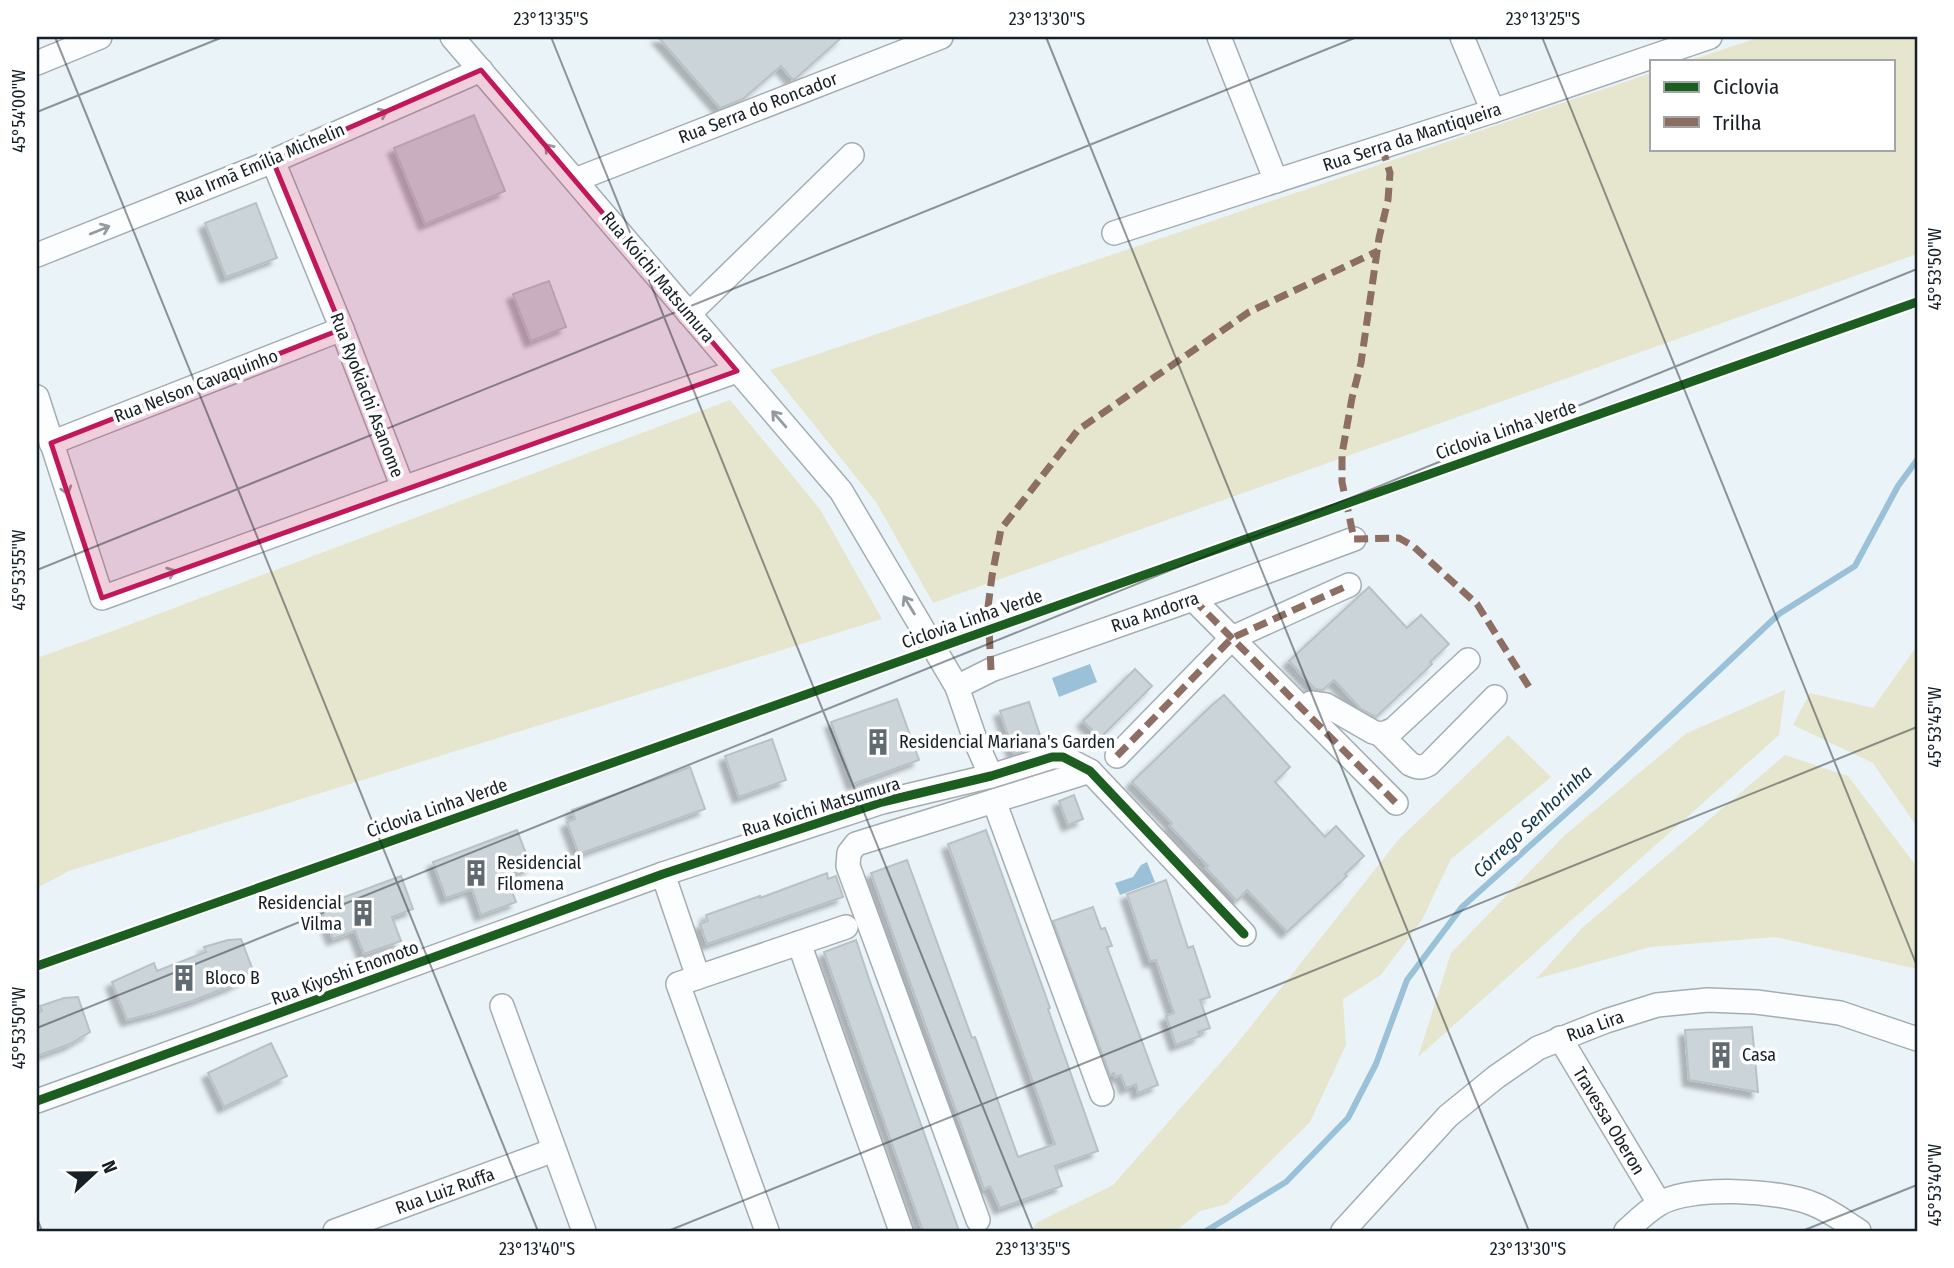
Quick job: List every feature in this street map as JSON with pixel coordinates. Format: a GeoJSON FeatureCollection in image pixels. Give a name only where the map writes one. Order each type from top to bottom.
{"type":"FeatureCollection","features":[{"type":"Feature","properties":{"kind":"street"},"geometry":{"type":"LineString","coordinates":[[37,63],[100,37]]}},
{"type":"Feature","properties":{"kind":"street","name":"Rua Koichi Matsumura"},"geometry":{"type":"LineString","coordinates":[[452,37],[841,491],[957,687],[991,776],[882,802],[663,874]]}},
{"type":"Feature","properties":{"kind":"street","name":"Rua Serra do Roncador"},"geometry":{"type":"LineString","coordinates":[[575,180],[941,37]]}},
{"type":"Feature","properties":{"kind":"street"},"geometry":{"type":"LineString","coordinates":[[1219,37],[1276,181]]}},
{"type":"Feature","properties":{"kind":"street"},"geometry":{"type":"LineString","coordinates":[[1462,37],[1493,111]]}},
{"type":"Feature","properties":{"kind":"street","name":"Rua Serra da Mantiqueira"},"geometry":{"type":"LineString","coordinates":[[1114,233],[1493,111],[1687,41],[1710,37]]}},
{"type":"Feature","properties":{"kind":"street","name":"Rua Irmã Emília Michelin"},"geometry":{"type":"LineString","coordinates":[[37,255],[273,160],[481,70]]}},
{"type":"Feature","properties":{"kind":"street"},"geometry":{"type":"LineString","coordinates":[[690,314],[852,155]]}},
{"type":"Feature","properties":{"kind":"street","name":"Rua Ryokiachi Asanome"},"geometry":{"type":"LineString","coordinates":[[51,443],[102,597],[403,488],[273,160]]}},
{"type":"Feature","properties":{"kind":"street","name":"Rua Nelson Cavaquinho"},"geometry":{"type":"LineString","coordinates":[[51,443],[342,329]]}},
{"type":"Feature","properties":{"kind":"street"},"geometry":{"type":"LineString","coordinates":[[403,488],[737,371]]}},
{"type":"Feature","properties":{"kind":"street"},"geometry":{"type":"LineString","coordinates":[[37,397],[51,443]]}},
{"type":"Feature","properties":{"kind":"street","name":"Rua Andorra"},"geometry":{"type":"LineString","coordinates":[[957,687],[991,670],[1354,539]]}},
{"type":"Feature","properties":{"kind":"street"},"geometry":{"type":"LineString","coordinates":[[1117,756],[1232,638],[1349,585]]}},
{"type":"Feature","properties":{"kind":"street"},"geometry":{"type":"LineString","coordinates":[[1193,598],[1396,803]]}},
{"type":"Feature","properties":{"kind":"street"},"geometry":{"type":"LineString","coordinates":[[1380,734],[1394,729],[1468,660]]}},
{"type":"Feature","properties":{"kind":"street"},"geometry":{"type":"LineString","coordinates":[[1304,711],[1311,703],[1326,705],[1380,734],[1410,764],[1423,767],[1495,697]]}},
{"type":"Feature","properties":{"kind":"street"},"geometry":{"type":"LineString","coordinates":[[991,776],[1052,757],[1063,757],[1090,771],[1244,934]]}},
{"type":"Feature","properties":{"kind":"street"},"geometry":{"type":"LineString","coordinates":[[978,1220],[848,866],[849,853],[856,844],[1090,771]]}},
{"type":"Feature","properties":{"kind":"street"},"geometry":{"type":"LineString","coordinates":[[994,801],[1102,1094]]}},
{"type":"Feature","properties":{"kind":"street"},"geometry":{"type":"LineString","coordinates":[[663,874],[698,977]]}},
{"type":"Feature","properties":{"kind":"street","name":"Rua Kiyoshi Enomoto"},"geometry":{"type":"LineString","coordinates":[[37,1101],[663,874]]}},
{"type":"Feature","properties":{"kind":"street"},"geometry":{"type":"LineString","coordinates":[[767,1231],[678,984],[846,927]]}},
{"type":"Feature","properties":{"kind":"street"},"geometry":{"type":"LineString","coordinates":[[799,943],[901,1231]]}},
{"type":"Feature","properties":{"kind":"street","name":"Rua Lira"},"geometry":{"type":"LineString","coordinates":[[1343,1231],[1448,1116],[1496,1077],[1538,1048],[1560,1038],[1657,1005],[1708,1000],[1756,1002],[1840,1013],[1917,1039]]}},
{"type":"Feature","properties":{"kind":"street"},"geometry":{"type":"LineString","coordinates":[[502,1006],[584,1231]]}},
{"type":"Feature","properties":{"kind":"street","name":"Travessa Oberon"},"geometry":{"type":"LineString","coordinates":[[1560,1038],[1659,1203]]}},
{"type":"Feature","properties":{"kind":"street","name":"Rua Luiz Ruffa"},"geometry":{"type":"LineString","coordinates":[[344,1230],[554,1150]]}},
{"type":"Feature","properties":{"kind":"street"},"geometry":{"type":"LineString","coordinates":[[1626,1231],[1659,1203],[1683,1195],[1740,1193],[1782,1195],[1813,1204],[1860,1231]]}},
{"type":"Feature","properties":{"kind":"highlighted area"},"geometry":{"type":"Polygon","coordinates":[[[481,70],[737,371],[102,598],[51,443],[342,329],[273,161],[481,70]]]}},
{"type":"Feature","properties":{"kind":"green space"},"geometry":{"type":"Polygon","coordinates":[[[1760,37],[1917,37],[1917,254],[933,603],[876,502],[770,370],[1650,73],[1650,150],[1895,150],[1895,60],[1691,60],[1760,37]]]}},
{"type":"Feature","properties":{"kind":"green space"},"geometry":{"type":"Polygon","coordinates":[[[730,400],[820,509],[882,619],[69,871],[37,888],[37,658],[730,400]]]}},
{"type":"Feature","properties":{"kind":"green space"},"geometry":{"type":"Polygon","coordinates":[[[1917,646],[1917,827],[1873,763],[1793,725],[1810,693],[1873,708],[1917,646]]]}},
{"type":"Feature","properties":{"kind":"green space"},"geometry":{"type":"Polygon","coordinates":[[[1785,690],[1779,735],[1418,1057],[1451,953],[1565,835],[1687,733],[1785,690]]]}},
{"type":"Feature","properties":{"kind":"green space"},"geometry":{"type":"Polygon","coordinates":[[[1508,735],[1551,777],[1451,859],[1422,920],[1381,975],[1343,999],[1346,1045],[1310,1122],[1227,1204],[1200,1211],[1176,1231],[1030,1231],[1038,1222],[1113,1185],[1236,1045],[1399,839],[1508,735]]]}},
{"type":"Feature","properties":{"kind":"green space"},"geometry":{"type":"Polygon","coordinates":[[[1785,755],[1848,776],[1917,867],[1917,969],[1776,937],[1650,947],[1536,979],[1582,928],[1785,755]]]}},
{"type":"Feature","properties":{"kind":"water"},"geometry":{"type":"Polygon","coordinates":[[[1090,664],[1097,682],[1059,697],[1052,678],[1090,664]]]}},
{"type":"Feature","properties":{"kind":"water"},"geometry":{"type":"Polygon","coordinates":[[[1147,862],[1155,882],[1120,895],[1115,883],[1133,877],[1141,865],[1147,862]]]}},
{"type":"Feature","properties":{"kind":"building"},"geometry":{"type":"Polygon","coordinates":[[[658,37],[842,37],[795,79],[781,66],[743,99],[720,108],[658,37]]]}},
{"type":"Feature","properties":{"kind":"building"},"geometry":{"type":"Polygon","coordinates":[[[474,115],[505,191],[425,224],[394,148],[474,115]]]}},
{"type":"Feature","properties":{"kind":"building"},"geometry":{"type":"Polygon","coordinates":[[[256,203],[277,258],[226,277],[205,223],[256,203]]]}},
{"type":"Feature","properties":{"kind":"building"},"geometry":{"type":"Polygon","coordinates":[[[549,281],[566,327],[531,341],[513,294],[549,281]]]}},
{"type":"Feature","properties":{"kind":"building"},"geometry":{"type":"Polygon","coordinates":[[[1369,587],[1407,628],[1421,615],[1449,644],[1430,662],[1432,664],[1376,717],[1361,709],[1334,680],[1323,690],[1315,689],[1289,661],[1369,587]]]}},
{"type":"Feature","properties":{"kind":"building"},"geometry":{"type":"Polygon","coordinates":[[[1135,669],[1152,686],[1100,738],[1083,721],[1135,669]]]}},
{"type":"Feature","properties":{"kind":"building"},"geometry":{"type":"Polygon","coordinates":[[[1224,695],[1290,767],[1275,782],[1325,837],[1336,826],[1364,856],[1345,874],[1347,876],[1287,932],[1247,890],[1237,901],[1170,826],[1172,823],[1132,782],[1224,695]]]}},
{"type":"Feature","properties":{"kind":"building","name":"Residencial Mariana's Garden"},"geometry":{"type":"Polygon","coordinates":[[[897,699],[919,760],[853,784],[831,722],[897,699]]]}},
{"type":"Feature","properties":{"kind":"building"},"geometry":{"type":"Polygon","coordinates":[[[1029,702],[1041,738],[1032,741],[1034,748],[1014,754],[1000,711],[1029,702]]]}},
{"type":"Feature","properties":{"kind":"building"},"geometry":{"type":"Polygon","coordinates":[[[772,739],[786,780],[739,797],[725,756],[772,739]]]}},
{"type":"Feature","properties":{"kind":"building"},"geometry":{"type":"Polygon","coordinates":[[[690,767],[705,809],[579,854],[567,822],[575,819],[572,810],[690,767]]]}},
{"type":"Feature","properties":{"kind":"building"},"geometry":{"type":"Polygon","coordinates":[[[1074,795],[1083,819],[1068,825],[1059,801],[1074,795]]]}},
{"type":"Feature","properties":{"kind":"building","name":"Residencial Filomena"},"geometry":{"type":"Polygon","coordinates":[[[517,830],[531,867],[506,876],[516,902],[481,915],[472,889],[446,898],[433,862],[517,830]]]}},
{"type":"Feature","properties":{"kind":"building"},"geometry":{"type":"Polygon","coordinates":[[[986,830],[1098,1151],[1055,1166],[1062,1186],[1000,1208],[990,1186],[984,1189],[871,873],[907,860],[1018,1157],[1055,1144],[948,844],[986,830]]]}},
{"type":"Feature","properties":{"kind":"building"},"geometry":{"type":"Polygon","coordinates":[[[827,873],[828,879],[836,876],[843,897],[707,944],[700,924],[708,921],[706,915],[827,873]]]}},
{"type":"Feature","properties":{"kind":"building","name":"Residencial Vilma"},"geometry":{"type":"Polygon","coordinates":[[[401,876],[413,909],[392,917],[401,941],[364,954],[355,931],[333,939],[320,906],[401,876]]]}},
{"type":"Feature","properties":{"kind":"building"},"geometry":{"type":"Polygon","coordinates":[[[1166,880],[1188,948],[1193,946],[1210,997],[1200,1000],[1210,1028],[1198,1032],[1200,1036],[1176,1045],[1166,1016],[1174,1013],[1156,960],[1150,961],[1127,894],[1166,880]]]}},
{"type":"Feature","properties":{"kind":"building"},"geometry":{"type":"Polygon","coordinates":[[[1093,907],[1101,929],[1105,928],[1112,946],[1107,947],[1158,1085],[1138,1093],[1136,1084],[1126,1088],[1121,1075],[1110,1075],[1053,921],[1093,907]]]}},
{"type":"Feature","properties":{"kind":"building","name":"Bloco B"},"geometry":{"type":"Polygon","coordinates":[[[241,939],[254,973],[233,985],[192,1001],[127,1020],[112,982],[154,963],[157,971],[206,952],[204,947],[241,939]]]}},
{"type":"Feature","properties":{"kind":"building"},"geometry":{"type":"Polygon","coordinates":[[[856,940],[959,1231],[923,1231],[824,952],[856,940]]]}},
{"type":"Feature","properties":{"kind":"building"},"geometry":{"type":"Polygon","coordinates":[[[78,997],[90,1032],[70,1044],[37,1056],[37,1013],[42,1011],[40,1006],[64,998],[78,997]]]}},
{"type":"Feature","properties":{"kind":"building","name":"Casa"},"geometry":{"type":"Polygon","coordinates":[[[1752,1027],[1758,1092],[1689,1080],[1685,1030],[1752,1027]]]}},
{"type":"Feature","properties":{"kind":"building"},"geometry":{"type":"Polygon","coordinates":[[[271,1043],[287,1076],[224,1107],[208,1073],[271,1043]]]}},
{"type":"Feature","properties":{"kind":"waterway","name":"Córrego Senhorinha"},"geometry":{"type":"LineString","coordinates":[[1206,1231],[1286,1182],[1348,1118],[1376,1064],[1407,980],[1462,907],[1591,791],[1779,614],[1855,566],[1898,486],[1917,460]]}},
{"type":"Feature","properties":{"kind":"marked path"},"geometry":{"type":"LineString","coordinates":[[1382,147],[1390,173],[1388,200],[1379,238],[1361,363],[1342,454],[1342,482],[1354,539],[1399,538],[1413,546],[1477,604],[1529,687]]}},
{"type":"Feature","properties":{"kind":"marked path"},"geometry":{"type":"LineString","coordinates":[[991,670],[988,607],[1001,529],[1078,430],[1249,312],[1378,251]]}},
{"type":"Feature","properties":{"kind":"marked path"},"geometry":{"type":"LineString","coordinates":[[1117,756],[1232,638],[1349,585]]}},
{"type":"Feature","properties":{"kind":"marked path"},"geometry":{"type":"LineString","coordinates":[[1193,599],[1396,803]]}},
{"type":"Feature","properties":{"kind":"cycle path","name":"Ciclovia Linha Verde"},"geometry":{"type":"LineString","coordinates":[[37,966],[1917,302]]}},
{"type":"Feature","properties":{"kind":"cycle path"},"geometry":{"type":"LineString","coordinates":[[37,1101],[663,874],[882,802],[991,776],[1052,757],[1063,757],[1090,771],[1244,934]]}},
{"type":"Feature","properties":{"kind":"place","name":"Residencial Mariana's Garden"},"geometry":{"type":"Point","coordinates":[878,742]}},
{"type":"Feature","properties":{"kind":"place","name":"Residencial Filomena"},"geometry":{"type":"Point","coordinates":[476,873]}},
{"type":"Feature","properties":{"kind":"place","name":"Residencial Vilma"},"geometry":{"type":"Point","coordinates":[363,913]}},
{"type":"Feature","properties":{"kind":"place","name":"Bloco B"},"geometry":{"type":"Point","coordinates":[184,978]}},
{"type":"Feature","properties":{"kind":"place","name":"Casa"},"geometry":{"type":"Point","coordinates":[1721,1055]}}]}
